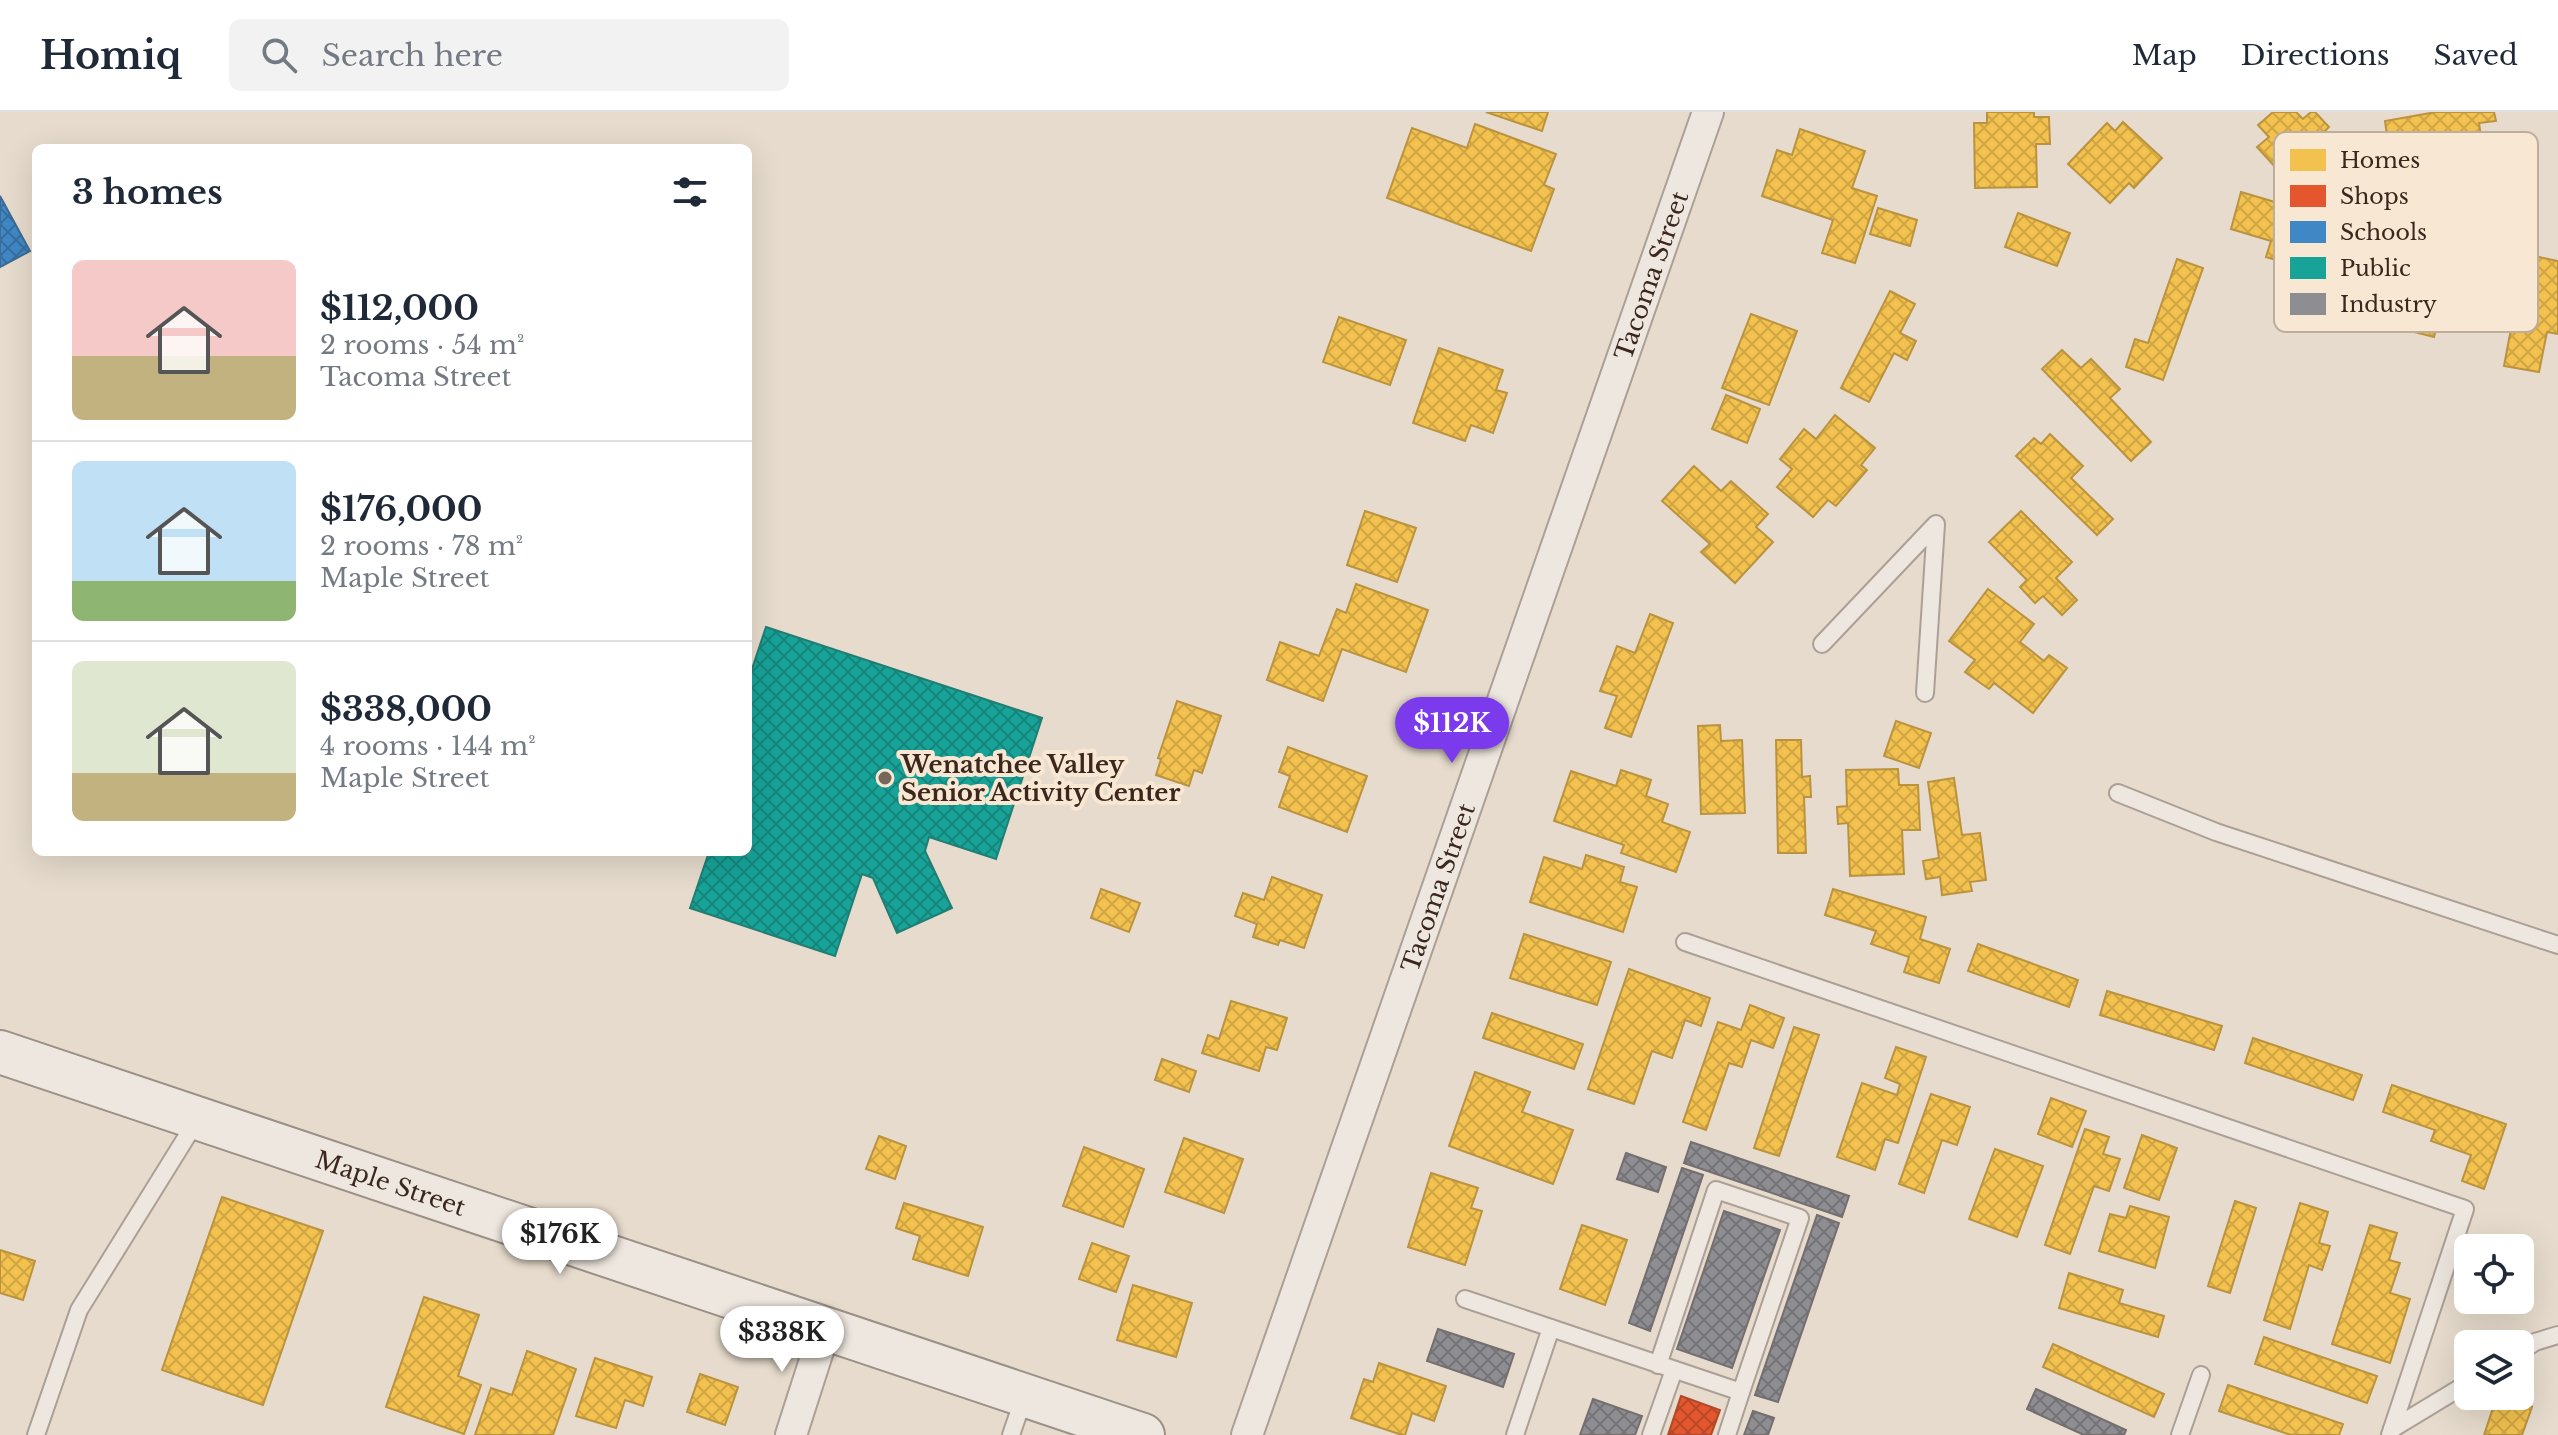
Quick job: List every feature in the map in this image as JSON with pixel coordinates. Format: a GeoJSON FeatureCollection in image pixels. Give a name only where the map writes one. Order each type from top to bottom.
{"type":"FeatureCollection","features":[{"type":"Feature","properties":{"kind":"street","name":"Tacoma Street"},"geometry":{"type":"LineString","coordinates":[[1247,1435],[1708,112]]}},
{"type":"Feature","properties":{"kind":"street","name":"Maple Street"},"geometry":{"type":"LineString","coordinates":[[0,1052],[1143,1435]]}},
{"type":"Feature","properties":{"kind":"street"},"geometry":{"type":"LineString","coordinates":[[791,1435],[825,1329]]}},
{"type":"Feature","properties":{"kind":"lane"},"geometry":{"type":"LineString","coordinates":[[1822,644],[1936,524],[1925,693]]}},
{"type":"Feature","properties":{"kind":"lane"},"geometry":{"type":"LineString","coordinates":[[2118,793],[2216,832],[2558,945]]}},
{"type":"Feature","properties":{"kind":"lane"},"geometry":{"type":"LineString","coordinates":[[1685,942],[2465,1209],[2391,1432]]}},
{"type":"Feature","properties":{"kind":"lane"},"geometry":{"type":"LineString","coordinates":[[36,1435],[79,1310],[197,1120]]}},
{"type":"Feature","properties":{"kind":"lane"},"geometry":{"type":"LineString","coordinates":[[1651,1435],[1666,1367],[1716,1190],[1800,1218],[1727,1435]]}},
{"type":"Feature","properties":{"kind":"lane"},"geometry":{"type":"LineString","coordinates":[[1465,1299],[1741,1392]]}},
{"type":"Feature","properties":{"kind":"lane"},"geometry":{"type":"LineString","coordinates":[[1515,1435],[1551,1328]]}},
{"type":"Feature","properties":{"kind":"lane"},"geometry":{"type":"LineString","coordinates":[[2534,1343],[2558,1335]]}},
{"type":"Feature","properties":{"kind":"lane"},"geometry":{"type":"LineString","coordinates":[[2180,1435],[2201,1375]]}},
{"type":"Feature","properties":{"kind":"lane"},"geometry":{"type":"LineString","coordinates":[[2391,1432],[2454,1392]]}},
{"type":"Feature","properties":{"kind":"lane"},"geometry":{"type":"LineString","coordinates":[[1011,1435],[1024,1395]]}},
{"type":"Feature","properties":{"kind":"building: Homes"},"geometry":{"type":"Polygon","coordinates":[[[1486,112],[1548,112],[1542,131],[1486,112]]]}},
{"type":"Feature","properties":{"kind":"building: Homes"},"geometry":{"type":"Polygon","coordinates":[[[1987,112],[2034,112],[2034,117],[2049,117],[2050,144],[2036,144],[2037,187],[1975,188],[1974,123],[1987,123],[1987,112]]]}},
{"type":"Feature","properties":{"kind":"building: Homes"},"geometry":{"type":"Polygon","coordinates":[[[2273,112],[2296,112],[2303,119],[2315,112],[2329,127],[2324,132],[2274,132],[2274,166],[2257,147],[2269,137],[2258,125],[2273,112]]]}},
{"type":"Feature","properties":{"kind":"building: Homes"},"geometry":{"type":"Polygon","coordinates":[[[2436,112],[2494,112],[2496,121],[2479,123],[2480,132],[2387,132],[2385,121],[2436,112]]]}},
{"type":"Feature","properties":{"kind":"building: Homes"},"geometry":{"type":"Polygon","coordinates":[[[2123,122],[2162,158],[2134,188],[2129,183],[2110,203],[2068,164],[2107,123],[2115,131],[2123,122]]]}},
{"type":"Feature","properties":{"kind":"building: Homes"},"geometry":{"type":"Polygon","coordinates":[[[1475,124],[1556,154],[1544,185],[1554,189],[1531,251],[1387,198],[1412,128],[1467,148],[1475,124]]]}},
{"type":"Feature","properties":{"kind":"building: Homes"},"geometry":{"type":"Polygon","coordinates":[[[1800,129],[1865,151],[1852,188],[1877,196],[1855,263],[1822,253],[1833,220],[1762,196],[1777,150],[1792,155],[1800,129]]]}},
{"type":"Feature","properties":{"kind":"building: Homes"},"geometry":{"type":"Polygon","coordinates":[[[2241,192],[2274,202],[2274,259],[2266,257],[2271,241],[2231,229],[2241,192]]]}},
{"type":"Feature","properties":{"kind":"building: Homes"},"geometry":{"type":"Polygon","coordinates":[[[1878,208],[1917,220],[1910,246],[1870,234],[1878,208]]]}},
{"type":"Feature","properties":{"kind":"building: Homes"},"geometry":{"type":"Polygon","coordinates":[[[2018,213],[2070,233],[2057,266],[2005,247],[2018,213]]]}},
{"type":"Feature","properties":{"kind":"building: Homes"},"geometry":{"type":"Polygon","coordinates":[[[2538,257],[2558,261],[2558,334],[2547,332],[2539,372],[2504,366],[2510,332],[2538,332],[2538,257]]]}},
{"type":"Feature","properties":{"kind":"building: Homes"},"geometry":{"type":"Polygon","coordinates":[[[2177,259],[2203,268],[2163,380],[2126,367],[2135,339],[2148,343],[2177,259]]]}},
{"type":"Feature","properties":{"kind":"building: Homes"},"geometry":{"type":"Polygon","coordinates":[[[1890,291],[1915,304],[1900,333],[1916,341],[1907,360],[1894,353],[1869,402],[1841,388],[1890,291]]]}},
{"type":"Feature","properties":{"kind":"building: Homes"},"geometry":{"type":"Polygon","coordinates":[[[1751,314],[1797,331],[1769,405],[1722,388],[1751,314]]]}},
{"type":"Feature","properties":{"kind":"building: Homes"},"geometry":{"type":"Polygon","coordinates":[[[1339,317],[1406,340],[1390,385],[1323,362],[1339,317]]]}},
{"type":"Feature","properties":{"kind":"building: Homes"},"geometry":{"type":"Polygon","coordinates":[[[2414,332],[2435,332],[2434,337],[2414,332]]]}},
{"type":"Feature","properties":{"kind":"building: Homes"},"geometry":{"type":"Polygon","coordinates":[[[1439,348],[1503,370],[1496,390],[1507,393],[1493,433],[1471,425],[1465,441],[1413,423],[1439,348]]]}},
{"type":"Feature","properties":{"kind":"building: Homes"},"geometry":{"type":"Polygon","coordinates":[[[2062,350],[2081,368],[2091,359],[2120,389],[2110,398],[2151,442],[2131,461],[2042,369],[2062,350]]]}},
{"type":"Feature","properties":{"kind":"building: Homes"},"geometry":{"type":"Polygon","coordinates":[[[1726,395],[1760,409],[1747,443],[1712,429],[1726,395]]]}},
{"type":"Feature","properties":{"kind":"building: Homes"},"geometry":{"type":"Polygon","coordinates":[[[1835,415],[1875,448],[1861,465],[1867,470],[1836,506],[1828,500],[1813,517],[1777,487],[1792,469],[1780,459],[1804,429],[1816,439],[1835,415]]]}},
{"type":"Feature","properties":{"kind":"building: Homes"},"geometry":{"type":"Polygon","coordinates":[[[2050,434],[2083,466],[2071,478],[2113,519],[2097,535],[2016,456],[2034,438],[2041,444],[2050,434]]]}},
{"type":"Feature","properties":{"kind":"building: Homes"},"geometry":{"type":"Polygon","coordinates":[[[1694,466],[1721,491],[1731,481],[1768,514],[1756,527],[1773,542],[1735,583],[1701,552],[1710,544],[1662,501],[1694,466]]]}},
{"type":"Feature","properties":{"kind":"building: Homes"},"geometry":{"type":"Polygon","coordinates":[[[1365,511],[1416,528],[1397,582],[1347,565],[1365,511]]]}},
{"type":"Feature","properties":{"kind":"building: Homes"},"geometry":{"type":"Polygon","coordinates":[[[2021,511],[2072,562],[2056,578],[2077,600],[2062,615],[2043,596],[2035,603],[2020,587],[2027,580],[1989,542],[2021,511]]]}},
{"type":"Feature","properties":{"kind":"building: Homes"},"geometry":{"type":"Polygon","coordinates":[[[1356,584],[1428,610],[1406,672],[1342,649],[1323,701],[1267,680],[1280,642],[1319,656],[1337,609],[1346,613],[1356,584]]]}},
{"type":"Feature","properties":{"kind":"building: Homes"},"geometry":{"type":"Polygon","coordinates":[[[1988,589],[2034,624],[2020,642],[2044,661],[2049,655],[2067,668],[2033,713],[1994,683],[1989,689],[1965,672],[1975,660],[1949,641],[1988,589]]]}},
{"type":"Feature","properties":{"kind":"building: Homes"},"geometry":{"type":"Polygon","coordinates":[[[1650,614],[1673,623],[1631,737],[1605,728],[1617,696],[1600,691],[1617,646],[1635,653],[1650,614]]]}},
{"type":"Feature","properties":{"kind":"building: Homes"},"geometry":{"type":"Polygon","coordinates":[[[1177,701],[1221,716],[1202,773],[1194,770],[1189,786],[1156,775],[1161,759],[1158,758],[1177,701]]]}},
{"type":"Feature","properties":{"kind":"building: Homes"},"geometry":{"type":"Polygon","coordinates":[[[1896,721],[1931,733],[1919,768],[1884,756],[1896,721]]]}},
{"type":"Feature","properties":{"kind":"building: Homes"},"geometry":{"type":"Polygon","coordinates":[[[1720,725],[1721,741],[1742,740],[1745,813],[1701,814],[1698,726],[1720,725]]]}},
{"type":"Feature","properties":{"kind":"building: Homes"},"geometry":{"type":"Polygon","coordinates":[[[1776,740],[1801,740],[1802,777],[1810,776],[1811,797],[1804,797],[1806,853],[1778,853],[1776,740]]]}},
{"type":"Feature","properties":{"kind":"building: Homes"},"geometry":{"type":"Polygon","coordinates":[[[1288,747],[1367,776],[1347,832],[1279,807],[1290,776],[1279,772],[1288,747]]]}},
{"type":"Feature","properties":{"kind":"building: Homes"},"geometry":{"type":"Polygon","coordinates":[[[1898,769],[1899,785],[1918,785],[1920,830],[1902,830],[1904,874],[1850,876],[1848,823],[1838,824],[1837,807],[1847,806],[1846,770],[1898,769]]]}},
{"type":"Feature","properties":{"kind":"building: Homes"},"geometry":{"type":"Polygon","coordinates":[[[1621,770],[1651,780],[1646,796],[1668,804],[1662,822],[1690,832],[1676,872],[1621,853],[1624,845],[1554,821],[1571,771],[1616,786],[1621,770]]]}},
{"type":"Feature","properties":{"kind":"building: Homes"},"geometry":{"type":"Polygon","coordinates":[[[1954,778],[1962,835],[1980,833],[1986,880],[1970,882],[1972,891],[1942,895],[1940,877],[1926,879],[1923,861],[1939,858],[1928,782],[1954,778]]]}},
{"type":"Feature","properties":{"kind":"building: Homes"},"geometry":{"type":"Polygon","coordinates":[[[1586,855],[1624,867],[1620,882],[1637,887],[1623,932],[1530,902],[1544,857],[1582,869],[1586,855]]]}},
{"type":"Feature","properties":{"kind":"building: Homes"},"geometry":{"type":"Polygon","coordinates":[[[1272,877],[1322,895],[1304,948],[1280,940],[1278,945],[1253,937],[1257,924],[1235,916],[1243,893],[1264,900],[1272,877]]]}},
{"type":"Feature","properties":{"kind":"building: Homes"},"geometry":{"type":"Polygon","coordinates":[[[1101,889],[1140,903],[1129,932],[1091,918],[1101,889]]]}},
{"type":"Feature","properties":{"kind":"building: Homes"},"geometry":{"type":"Polygon","coordinates":[[[1833,889],[1926,917],[1920,939],[1950,949],[1939,983],[1904,972],[1909,957],[1871,944],[1876,931],[1825,915],[1833,889]]]}},
{"type":"Feature","properties":{"kind":"building: Homes"},"geometry":{"type":"Polygon","coordinates":[[[1524,934],[1611,962],[1597,1005],[1510,978],[1524,934]]]}},
{"type":"Feature","properties":{"kind":"building: Homes"},"geometry":{"type":"Polygon","coordinates":[[[1978,944],[2078,980],[2069,1007],[1968,971],[1978,944]]]}},
{"type":"Feature","properties":{"kind":"building: Homes"},"geometry":{"type":"Polygon","coordinates":[[[1629,969],[1710,998],[1701,1026],[1685,1020],[1672,1058],[1652,1051],[1634,1104],[1588,1089],[1629,969]]]}},
{"type":"Feature","properties":{"kind":"building: Homes"},"geometry":{"type":"Polygon","coordinates":[[[2107,991],[2222,1026],[2214,1050],[2100,1015],[2107,991]]]}},
{"type":"Feature","properties":{"kind":"building: Homes"},"geometry":{"type":"Polygon","coordinates":[[[1231,1001],[1287,1018],[1277,1050],[1266,1047],[1259,1071],[1202,1053],[1208,1035],[1219,1039],[1231,1001]]]}},
{"type":"Feature","properties":{"kind":"building: Homes"},"geometry":{"type":"Polygon","coordinates":[[[1750,1005],[1784,1018],[1773,1048],[1751,1040],[1742,1067],[1729,1063],[1706,1130],[1683,1122],[1718,1022],[1741,1030],[1750,1005]]]}},
{"type":"Feature","properties":{"kind":"building: Homes"},"geometry":{"type":"Polygon","coordinates":[[[1492,1013],[1583,1044],[1574,1069],[1483,1038],[1492,1013]]]}},
{"type":"Feature","properties":{"kind":"building: Homes"},"geometry":{"type":"Polygon","coordinates":[[[1794,1027],[1819,1035],[1779,1156],[1754,1148],[1794,1027]]]}},
{"type":"Feature","properties":{"kind":"building: Homes"},"geometry":{"type":"Polygon","coordinates":[[[2253,1038],[2362,1075],[2353,1100],[2245,1063],[2253,1038]]]}},
{"type":"Feature","properties":{"kind":"building: Homes"},"geometry":{"type":"Polygon","coordinates":[[[1896,1047],[1926,1057],[1898,1143],[1885,1139],[1875,1170],[1837,1157],[1862,1083],[1897,1095],[1900,1084],[1885,1078],[1896,1047]]]}},
{"type":"Feature","properties":{"kind":"building: Homes"},"geometry":{"type":"Polygon","coordinates":[[[1162,1059],[1196,1071],[1189,1092],[1155,1080],[1162,1059]]]}},
{"type":"Feature","properties":{"kind":"building: Homes"},"geometry":{"type":"Polygon","coordinates":[[[1475,1072],[1530,1092],[1522,1112],[1573,1130],[1553,1184],[1449,1146],[1475,1072]]]}},
{"type":"Feature","properties":{"kind":"building: Homes"},"geometry":{"type":"Polygon","coordinates":[[[2392,1085],[2506,1124],[2484,1189],[2462,1181],[2471,1155],[2431,1141],[2435,1130],[2383,1112],[2392,1085]]]}},
{"type":"Feature","properties":{"kind":"building: Homes"},"geometry":{"type":"Polygon","coordinates":[[[1931,1094],[1970,1107],[1957,1145],[1942,1140],[1924,1193],[1899,1184],[1931,1094]]]}},
{"type":"Feature","properties":{"kind":"building: Homes"},"geometry":{"type":"Polygon","coordinates":[[[2051,1098],[2086,1111],[2072,1147],[2038,1134],[2051,1098]]]}},
{"type":"Feature","properties":{"kind":"building: Homes"},"geometry":{"type":"Polygon","coordinates":[[[2085,1129],[2109,1137],[2103,1154],[2120,1159],[2109,1191],[2094,1186],[2070,1254],[2045,1245],[2085,1129]]]}},
{"type":"Feature","properties":{"kind":"building: Homes"},"geometry":{"type":"Polygon","coordinates":[[[2142,1135],[2177,1148],[2159,1200],[2124,1188],[2142,1135]]]}},
{"type":"Feature","properties":{"kind":"building: Homes"},"geometry":{"type":"Polygon","coordinates":[[[879,1136],[906,1146],[895,1179],[866,1169],[879,1136]]]}},
{"type":"Feature","properties":{"kind":"building: Homes"},"geometry":{"type":"Polygon","coordinates":[[[1184,1138],[1243,1159],[1224,1213],[1165,1192],[1184,1138]]]}},
{"type":"Feature","properties":{"kind":"building: Homes"},"geometry":{"type":"Polygon","coordinates":[[[1084,1147],[1144,1169],[1123,1227],[1063,1206],[1084,1147]]]}},
{"type":"Feature","properties":{"kind":"building: Homes"},"geometry":{"type":"Polygon","coordinates":[[[1995,1149],[2043,1166],[2017,1237],[1969,1219],[1995,1149]]]}},
{"type":"Feature","properties":{"kind":"building: Homes"},"geometry":{"type":"Polygon","coordinates":[[[1431,1173],[1478,1188],[1471,1208],[1482,1211],[1465,1265],[1408,1247],[1431,1173]]]}},
{"type":"Feature","properties":{"kind":"building: Homes"},"geometry":{"type":"Polygon","coordinates":[[[222,1197],[323,1231],[263,1405],[162,1370],[222,1197]]]}},
{"type":"Feature","properties":{"kind":"building: Homes"},"geometry":{"type":"Polygon","coordinates":[[[2235,1201],[2256,1208],[2230,1293],[2208,1286],[2235,1201]]]}},
{"type":"Feature","properties":{"kind":"building: Homes"},"geometry":{"type":"Polygon","coordinates":[[[904,1203],[983,1227],[968,1276],[913,1259],[920,1236],[896,1228],[904,1203]]]}},
{"type":"Feature","properties":{"kind":"building: Homes"},"geometry":{"type":"Polygon","coordinates":[[[2300,1203],[2328,1212],[2319,1243],[2330,1246],[2322,1270],[2309,1265],[2290,1329],[2264,1320],[2300,1203]]]}},
{"type":"Feature","properties":{"kind":"building: Homes"},"geometry":{"type":"Polygon","coordinates":[[[2130,1206],[2169,1217],[2155,1268],[2099,1251],[2110,1214],[2126,1218],[2130,1206]]]}},
{"type":"Feature","properties":{"kind":"building: Homes"},"geometry":{"type":"Polygon","coordinates":[[[1582,1225],[1627,1240],[1605,1305],[1560,1289],[1582,1225]]]}},
{"type":"Feature","properties":{"kind":"building: Homes"},"geometry":{"type":"Polygon","coordinates":[[[2370,1225],[2397,1233],[2389,1260],[2400,1263],[2390,1293],[2410,1299],[2390,1363],[2332,1344],[2370,1225]]]}},
{"type":"Feature","properties":{"kind":"building: Homes"},"geometry":{"type":"Polygon","coordinates":[[[1092,1243],[1129,1256],[1116,1292],[1079,1279],[1092,1243]]]}},
{"type":"Feature","properties":{"kind":"building: Homes"},"geometry":{"type":"Polygon","coordinates":[[[0,1250],[35,1261],[23,1300],[0,1293],[0,1250]]]}},
{"type":"Feature","properties":{"kind":"building: Homes"},"geometry":{"type":"Polygon","coordinates":[[[2069,1273],[2123,1290],[2119,1303],[2164,1316],[2158,1337],[2059,1308],[2069,1273]]]}},
{"type":"Feature","properties":{"kind":"building: Homes"},"geometry":{"type":"Polygon","coordinates":[[[1133,1285],[1192,1303],[1176,1357],[1117,1340],[1133,1285]]]}},
{"type":"Feature","properties":{"kind":"building: Homes"},"geometry":{"type":"Polygon","coordinates":[[[424,1297],[479,1315],[458,1376],[481,1385],[464,1434],[386,1407],[424,1297]]]}},
{"type":"Feature","properties":{"kind":"building: Homes"},"geometry":{"type":"Polygon","coordinates":[[[2264,1337],[2377,1376],[2367,1403],[2255,1364],[2264,1337]]]}},
{"type":"Feature","properties":{"kind":"building: Homes"},"geometry":{"type":"Polygon","coordinates":[[[2053,1344],[2164,1394],[2154,1417],[2043,1367],[2053,1344]]]}},
{"type":"Feature","properties":{"kind":"building: Homes"},"geometry":{"type":"Polygon","coordinates":[[[527,1351],[576,1369],[553,1435],[475,1435],[491,1388],[512,1395],[527,1351]]]}},
{"type":"Feature","properties":{"kind":"building: Homes"},"geometry":{"type":"Polygon","coordinates":[[[595,1358],[652,1377],[643,1406],[625,1400],[616,1428],[576,1416],[595,1358]]]}},
{"type":"Feature","properties":{"kind":"building: Homes"},"geometry":{"type":"Polygon","coordinates":[[[1379,1363],[1446,1386],[1434,1421],[1412,1413],[1405,1435],[1402,1435],[1351,1418],[1364,1379],[1373,1382],[1379,1363]]]}},
{"type":"Feature","properties":{"kind":"building: Homes"},"geometry":{"type":"Polygon","coordinates":[[[700,1374],[738,1387],[725,1425],[687,1412],[700,1374]]]}},
{"type":"Feature","properties":{"kind":"building: Homes"},"geometry":{"type":"Polygon","coordinates":[[[2228,1385],[2343,1424],[2339,1435],[2291,1435],[2219,1411],[2228,1385]]]}},
{"type":"Feature","properties":{"kind":"building: Homes"},"geometry":{"type":"Polygon","coordinates":[[[2492,1410],[2531,1410],[2522,1435],[2484,1435],[2492,1410]]]}},
{"type":"Feature","properties":{"kind":"building: Shops"},"geometry":{"type":"Polygon","coordinates":[[[1681,1396],[1720,1410],[1711,1435],[1668,1435],[1681,1396]]]}},
{"type":"Feature","properties":{"kind":"building: Schools"},"geometry":{"type":"Polygon","coordinates":[[[0,196],[30,251],[0,267],[0,196]]]}},
{"type":"Feature","properties":{"kind":"building: Public","name":"Wenatchee Valley Senior Activity Center"},"geometry":{"type":"Polygon","coordinates":[[[766,627],[1042,718],[996,859],[929,837],[925,851],[952,908],[897,933],[873,878],[862,874],[835,956],[690,908],[708,856],[752,856],[752,669],[766,627]]]}},
{"type":"Feature","properties":{"kind":"building: Industry"},"geometry":{"type":"Polygon","coordinates":[[[1691,1142],[1849,1196],[1842,1217],[1684,1163],[1691,1142]]]}},
{"type":"Feature","properties":{"kind":"building: Industry"},"geometry":{"type":"Polygon","coordinates":[[[1626,1153],[1666,1167],[1658,1192],[1617,1179],[1626,1153]]]}},
{"type":"Feature","properties":{"kind":"building: Industry"},"geometry":{"type":"Polygon","coordinates":[[[1682,1168],[1703,1175],[1650,1331],[1629,1323],[1682,1168]]]}},
{"type":"Feature","properties":{"kind":"building: Industry"},"geometry":{"type":"Polygon","coordinates":[[[1724,1211],[1780,1230],[1732,1368],[1677,1349],[1724,1211]]]}},
{"type":"Feature","properties":{"kind":"building: Industry"},"geometry":{"type":"Polygon","coordinates":[[[1817,1215],[1839,1223],[1778,1402],[1755,1395],[1817,1215]]]}},
{"type":"Feature","properties":{"kind":"building: Industry"},"geometry":{"type":"Polygon","coordinates":[[[1438,1329],[1514,1354],[1503,1387],[1427,1361],[1438,1329]]]}},
{"type":"Feature","properties":{"kind":"building: Industry"},"geometry":{"type":"Polygon","coordinates":[[[2036,1389],[2126,1430],[2124,1435],[2084,1435],[2027,1409],[2036,1389]]]}},
{"type":"Feature","properties":{"kind":"building: Industry"},"geometry":{"type":"Polygon","coordinates":[[[1593,1399],[1642,1416],[1635,1435],[1580,1435],[1593,1399]]]}},
{"type":"Feature","properties":{"kind":"building: Industry"},"geometry":{"type":"Polygon","coordinates":[[[1753,1411],[1774,1418],[1768,1435],[1744,1435],[1753,1411]]]}},
{"type":"Feature","properties":{"kind":"place","name":"Wenatchee Valley Senior Activity Center"},"geometry":{"type":"Point","coordinates":[885,778]}}]}
